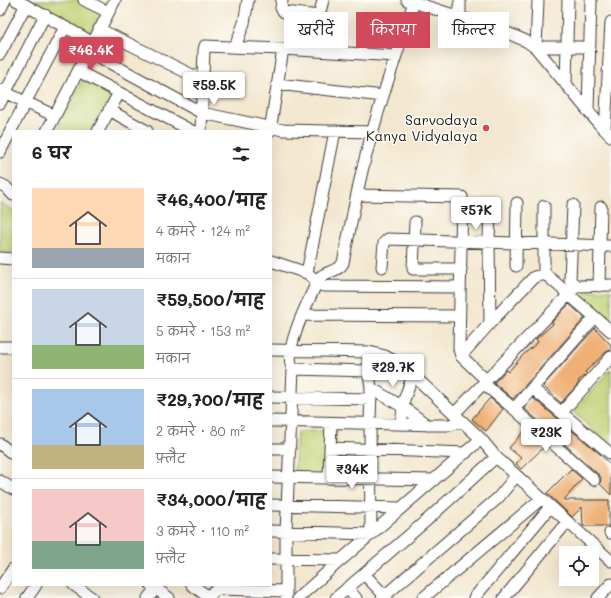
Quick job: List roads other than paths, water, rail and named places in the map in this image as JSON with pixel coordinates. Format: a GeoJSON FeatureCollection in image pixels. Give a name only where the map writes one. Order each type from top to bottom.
{"type":"FeatureCollection","features":[{"type":"Feature","properties":{"kind":"street"},"geometry":{"type":"LineString","coordinates":[[0,10],[5,0]]}},
{"type":"Feature","properties":{"kind":"street"},"geometry":{"type":"LineString","coordinates":[[84,0],[108,12]]}},
{"type":"Feature","properties":{"kind":"street"},"geometry":{"type":"LineString","coordinates":[[48,130],[99,28],[115,0]]}},
{"type":"Feature","properties":{"kind":"street"},"geometry":{"type":"LineString","coordinates":[[235,47],[244,23],[248,0]]}},
{"type":"Feature","properties":{"kind":"street"},"geometry":{"type":"LineString","coordinates":[[282,0],[281,8],[284,12]]}},
{"type":"Feature","properties":{"kind":"street"},"geometry":{"type":"LineString","coordinates":[[320,12],[323,0]]}},
{"type":"Feature","properties":{"kind":"street"},"geometry":{"type":"LineString","coordinates":[[460,0],[460,12]]}},
{"type":"Feature","properties":{"kind":"street"},"geometry":{"type":"LineString","coordinates":[[536,48],[538,0]]}},
{"type":"Feature","properties":{"kind":"street"},"geometry":{"type":"LineString","coordinates":[[566,85],[568,0]]}},
{"type":"Feature","properties":{"kind":"street"},"geometry":{"type":"LineString","coordinates":[[588,110],[591,0]]}},
{"type":"Feature","properties":{"kind":"street"},"geometry":{"type":"LineString","coordinates":[[201,592],[219,589],[286,594],[286,532],[293,369],[291,366],[291,350],[294,338],[302,315],[317,282],[324,274],[339,268],[343,263],[372,132],[396,56],[410,1],[444,12]]}},
{"type":"Feature","properties":{"kind":"street"},"geometry":{"type":"LineString","coordinates":[[0,54],[21,3],[65,27],[90,46],[202,113],[270,129],[372,132]]}},
{"type":"Feature","properties":{"kind":"street"},"geometry":{"type":"LineString","coordinates":[[0,102],[3,91],[45,15]]}},
{"type":"Feature","properties":{"kind":"street"},"geometry":{"type":"LineString","coordinates":[[608,133],[611,22]]}},
{"type":"Feature","properties":{"kind":"street"},"geometry":{"type":"LineString","coordinates":[[0,152],[65,27]]}},
{"type":"Feature","properties":{"kind":"street"},"geometry":{"type":"LineString","coordinates":[[99,28],[202,80]]}},
{"type":"Feature","properties":{"kind":"street"},"geometry":{"type":"LineString","coordinates":[[509,33],[517,36],[536,48],[608,133]]}},
{"type":"Feature","properties":{"kind":"street"},"geometry":{"type":"LineString","coordinates":[[201,130],[204,47],[282,49],[396,56]]}},
{"type":"Feature","properties":{"kind":"street"},"geometry":{"type":"LineString","coordinates":[[536,48],[590,47]]}},
{"type":"Feature","properties":{"kind":"street"},"geometry":{"type":"LineString","coordinates":[[270,129],[282,49]]}},
{"type":"Feature","properties":{"kind":"street"},"geometry":{"type":"LineString","coordinates":[[78,71],[190,130]]}},
{"type":"Feature","properties":{"kind":"street"},"geometry":{"type":"LineString","coordinates":[[277,84],[383,96]]}},
{"type":"Feature","properties":{"kind":"street"},"geometry":{"type":"LineString","coordinates":[[3,91],[55,116]]}},
{"type":"Feature","properties":{"kind":"street"},"geometry":{"type":"LineString","coordinates":[[99,130],[119,92]]}},
{"type":"Feature","properties":{"kind":"street"},"geometry":{"type":"LineString","coordinates":[[109,110],[145,130]]}},
{"type":"Feature","properties":{"kind":"street"},"geometry":{"type":"LineString","coordinates":[[307,273],[335,131]]}},
{"type":"Feature","properties":{"kind":"street"},"geometry":{"type":"LineString","coordinates":[[0,184],[6,187],[12,194]]}},
{"type":"Feature","properties":{"kind":"street"},"geometry":{"type":"LineString","coordinates":[[0,193],[12,195]]}},
{"type":"Feature","properties":{"kind":"street"},"geometry":{"type":"LineString","coordinates":[[357,195],[462,197],[458,349],[461,356],[484,382],[594,480]]}},
{"type":"Feature","properties":{"kind":"street"},"geometry":{"type":"LineString","coordinates":[[490,204],[490,323]]}},
{"type":"Feature","properties":{"kind":"street"},"geometry":{"type":"LineString","coordinates":[[516,266],[517,204]]}},
{"type":"Feature","properties":{"kind":"street"},"geometry":{"type":"LineString","coordinates":[[573,205],[570,281],[573,290]]}},
{"type":"Feature","properties":{"kind":"street"},"geometry":{"type":"LineString","coordinates":[[544,206],[544,273],[573,290],[595,317],[611,331]]}},
{"type":"Feature","properties":{"kind":"street"},"geometry":{"type":"LineString","coordinates":[[599,286],[601,207]]}},
{"type":"Feature","properties":{"kind":"street"},"geometry":{"type":"LineString","coordinates":[[415,222],[413,268],[460,269]]}},
{"type":"Feature","properties":{"kind":"street"},"geometry":{"type":"LineString","coordinates":[[382,267],[385,241],[388,239],[611,246]]}},
{"type":"Feature","properties":{"kind":"street"},"geometry":{"type":"LineString","coordinates":[[0,258],[12,258]]}},
{"type":"Feature","properties":{"kind":"street"},"geometry":{"type":"LineString","coordinates":[[272,261],[307,273],[323,286],[460,287]]}},
{"type":"Feature","properties":{"kind":"street"},"geometry":{"type":"LineString","coordinates":[[461,356],[534,277],[546,274]]}},
{"type":"Feature","properties":{"kind":"street"},"geometry":{"type":"LineString","coordinates":[[272,421],[448,425],[458,418],[484,382],[573,290],[611,285]]}},
{"type":"Feature","properties":{"kind":"street"},"geometry":{"type":"LineString","coordinates":[[302,315],[459,316]]}},
{"type":"Feature","properties":{"kind":"street"},"geometry":{"type":"LineString","coordinates":[[514,409],[595,317]]}},
{"type":"Feature","properties":{"kind":"street"},"geometry":{"type":"LineString","coordinates":[[0,347],[12,348]]}},
{"type":"Feature","properties":{"kind":"street"},"geometry":{"type":"LineString","coordinates":[[272,350],[369,352],[385,356],[401,365],[481,439],[496,457],[516,476],[611,562]]}},
{"type":"Feature","properties":{"kind":"street"},"geometry":{"type":"LineString","coordinates":[[369,352],[371,394],[371,534]]}},
{"type":"Feature","properties":{"kind":"street"},"geometry":{"type":"LineString","coordinates":[[562,412],[611,357]]}},
{"type":"Feature","properties":{"kind":"street"},"geometry":{"type":"LineString","coordinates":[[293,369],[369,371]]}},
{"type":"Feature","properties":{"kind":"street"},"geometry":{"type":"LineString","coordinates":[[401,424],[404,400],[413,375]]}},
{"type":"Feature","properties":{"kind":"street"},"geometry":{"type":"LineString","coordinates":[[532,388],[611,454]]}},
{"type":"Feature","properties":{"kind":"street"},"geometry":{"type":"LineString","coordinates":[[272,397],[371,394],[403,407],[427,425]]}},
{"type":"Feature","properties":{"kind":"street"},"geometry":{"type":"LineString","coordinates":[[329,478],[331,423]]}},
{"type":"Feature","properties":{"kind":"street"},"geometry":{"type":"LineString","coordinates":[[298,598],[481,439]]}},
{"type":"Feature","properties":{"kind":"street"},"geometry":{"type":"LineString","coordinates":[[0,444],[12,453]]}},
{"type":"Feature","properties":{"kind":"street"},"geometry":{"type":"LineString","coordinates":[[330,448],[466,452]]}},
{"type":"Feature","properties":{"kind":"street"},"geometry":{"type":"LineString","coordinates":[[272,449],[290,449]]}},
{"type":"Feature","properties":{"kind":"street"},"geometry":{"type":"LineString","coordinates":[[336,598],[427,520],[496,457]]}},
{"type":"Feature","properties":{"kind":"street"},"geometry":{"type":"LineString","coordinates":[[364,574],[385,597],[498,498],[516,476]]}},
{"type":"Feature","properties":{"kind":"street"},"geometry":{"type":"LineString","coordinates":[[272,478],[434,480]]}},
{"type":"Feature","properties":{"kind":"street"},"geometry":{"type":"LineString","coordinates":[[0,481],[12,488]]}},
{"type":"Feature","properties":{"kind":"street"},"geometry":{"type":"LineString","coordinates":[[423,598],[541,499]]}},
{"type":"Feature","properties":{"kind":"street"},"geometry":{"type":"LineString","coordinates":[[272,505],[401,508]]}},
{"type":"Feature","properties":{"kind":"street"},"geometry":{"type":"LineString","coordinates":[[474,598],[550,507]]}},
{"type":"Feature","properties":{"kind":"street"},"geometry":{"type":"LineString","coordinates":[[504,598],[567,522]]}},
{"type":"Feature","properties":{"kind":"street"},"geometry":{"type":"LineString","coordinates":[[272,531],[371,534]]}},
{"type":"Feature","properties":{"kind":"street"},"geometry":{"type":"LineString","coordinates":[[272,560],[340,560]]}},
{"type":"Feature","properties":{"kind":"street"},"geometry":{"type":"LineString","coordinates":[[0,588],[12,571]]}},
{"type":"Feature","properties":{"kind":"street"},"geometry":{"type":"LineString","coordinates":[[598,598],[611,584]]}},
{"type":"Feature","properties":{"kind":"street"},"geometry":{"type":"LineString","coordinates":[[27,598],[35,586]]}},
{"type":"Feature","properties":{"kind":"street"},"geometry":{"type":"LineString","coordinates":[[75,586],[92,598]]}},
{"type":"Feature","properties":{"kind":"street"},"geometry":{"type":"LineString","coordinates":[[148,598],[154,586],[169,598]]}},
{"type":"Feature","properties":{"kind":"street"},"geometry":{"type":"LineString","coordinates":[[347,588],[356,598]]}},
{"type":"Feature","properties":{"kind":"place","name":"Sarvodaya Kanya Vidyalaya"},"geometry":{"type":"Point","coordinates":[486,128]}}]}
